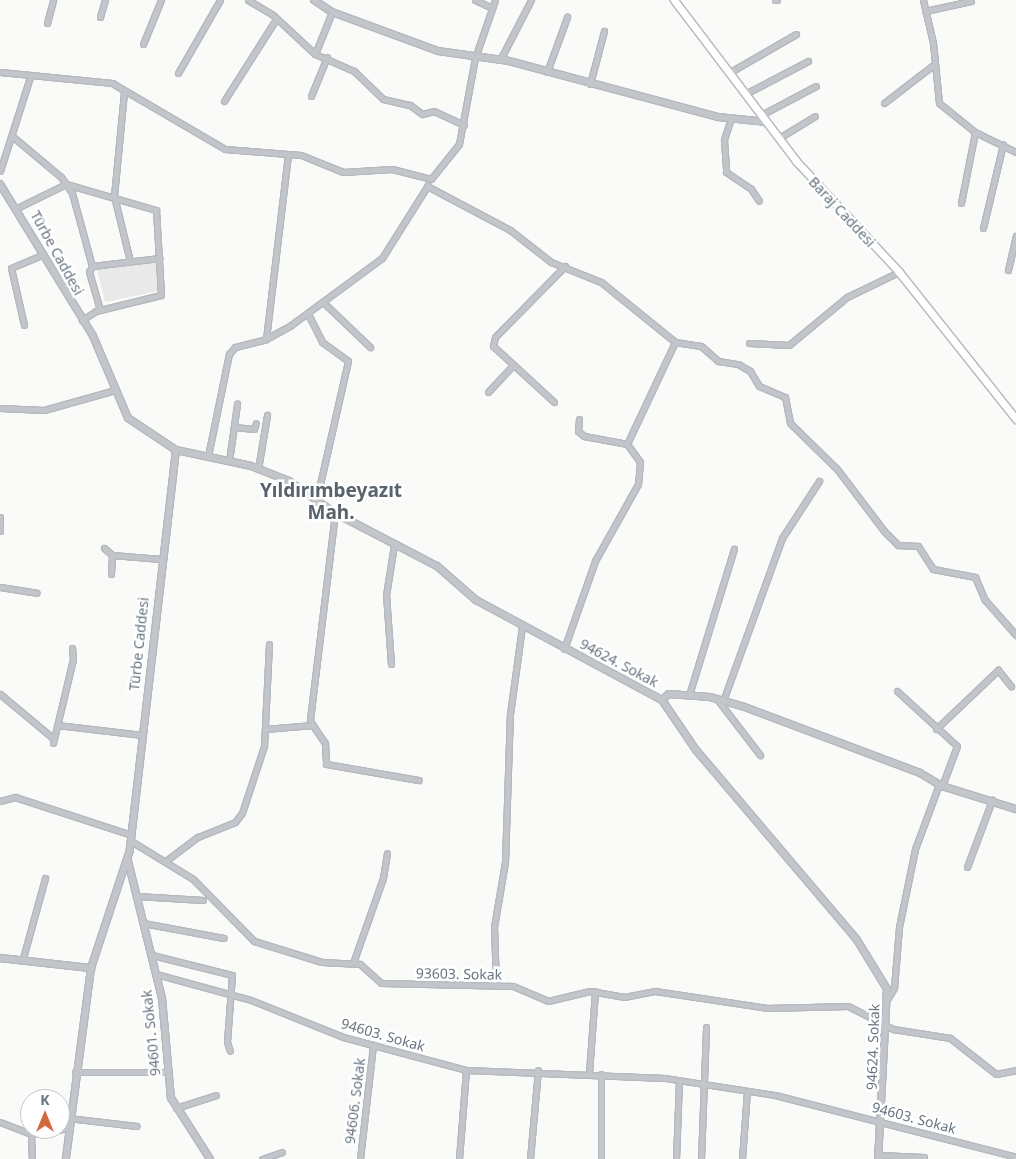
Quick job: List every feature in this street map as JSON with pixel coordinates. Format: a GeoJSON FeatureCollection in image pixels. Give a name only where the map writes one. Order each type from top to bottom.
{"type":"FeatureCollection","features":[{"type":"Feature","properties":{"kind":"main road","name":"Baraj Caddesi"},"geometry":{"type":"LineString","coordinates":[[674,0],[732,72],[779,138],[899,272],[1016,419]]}},
{"type":"Feature","properties":{"kind":"street"},"geometry":{"type":"LineString","coordinates":[[47,22],[53,0]]}},
{"type":"Feature","properties":{"kind":"street"},"geometry":{"type":"LineString","coordinates":[[100,17],[105,0]]}},
{"type":"Feature","properties":{"kind":"street"},"geometry":{"type":"LineString","coordinates":[[143,44],[161,0]]}},
{"type":"Feature","properties":{"kind":"street"},"geometry":{"type":"LineString","coordinates":[[178,73],[220,0]]}},
{"type":"Feature","properties":{"kind":"street"},"geometry":{"type":"LineString","coordinates":[[248,0],[276,19],[315,54],[327,57],[354,71],[383,99],[410,105],[422,114],[434,111],[464,125]]}},
{"type":"Feature","properties":{"kind":"street"},"geometry":{"type":"LineString","coordinates":[[314,0],[332,12],[438,51],[475,58],[500,60],[731,118],[767,122]]}},
{"type":"Feature","properties":{"kind":"street"},"geometry":{"type":"LineString","coordinates":[[476,0],[492,8]]}},
{"type":"Feature","properties":{"kind":"street"},"geometry":{"type":"LineString","coordinates":[[208,456],[229,354],[235,347],[266,339],[308,314],[382,258],[431,179],[459,144],[475,58],[495,0]]}},
{"type":"Feature","properties":{"kind":"street"},"geometry":{"type":"LineString","coordinates":[[500,60],[531,0]]}},
{"type":"Feature","properties":{"kind":"street"},"geometry":{"type":"LineString","coordinates":[[923,0],[933,43],[932,66],[939,103],[975,132],[1016,152]]}},
{"type":"Feature","properties":{"kind":"street"},"geometry":{"type":"LineString","coordinates":[[925,11],[971,1]]}},
{"type":"Feature","properties":{"kind":"street"},"geometry":{"type":"LineString","coordinates":[[315,54],[332,12]]}},
{"type":"Feature","properties":{"kind":"street"},"geometry":{"type":"LineString","coordinates":[[547,72],[567,17]]}},
{"type":"Feature","properties":{"kind":"street"},"geometry":{"type":"LineString","coordinates":[[224,101],[276,19]]}},
{"type":"Feature","properties":{"kind":"street"},"geometry":{"type":"LineString","coordinates":[[590,84],[604,31]]}},
{"type":"Feature","properties":{"kind":"street"},"geometry":{"type":"LineString","coordinates":[[732,72],[796,34]]}},
{"type":"Feature","properties":{"kind":"street"},"geometry":{"type":"LineString","coordinates":[[311,96],[327,57]]}},
{"type":"Feature","properties":{"kind":"street"},"geometry":{"type":"LineString","coordinates":[[747,93],[808,61]]}},
{"type":"Feature","properties":{"kind":"street"},"geometry":{"type":"LineString","coordinates":[[884,103],[932,66]]}},
{"type":"Feature","properties":{"kind":"street"},"geometry":{"type":"LineString","coordinates":[[0,72],[30,77],[100,79],[217,146],[288,154],[343,172],[392,169],[431,179]]}},
{"type":"Feature","properties":{"kind":"street"},"geometry":{"type":"LineString","coordinates":[[0,171],[30,77]]}},
{"type":"Feature","properties":{"kind":"street"},"geometry":{"type":"LineString","coordinates":[[761,115],[816,86]]}},
{"type":"Feature","properties":{"kind":"street"},"geometry":{"type":"LineString","coordinates":[[124,92],[114,196],[130,261]]}},
{"type":"Feature","properties":{"kind":"street"},"geometry":{"type":"LineString","coordinates":[[779,138],[815,116]]}},
{"type":"Feature","properties":{"kind":"street"},"geometry":{"type":"LineString","coordinates":[[731,118],[724,140],[726,172],[751,189],[759,201]]}},
{"type":"Feature","properties":{"kind":"street"},"geometry":{"type":"LineString","coordinates":[[961,203],[975,132]]}},
{"type":"Feature","properties":{"kind":"street"},"geometry":{"type":"LineString","coordinates":[[12,136],[66,184],[114,196],[156,210],[161,295],[100,310],[82,320]]}},
{"type":"Feature","properties":{"kind":"street"},"geometry":{"type":"LineString","coordinates":[[983,228],[1003,144]]}},
{"type":"Feature","properties":{"kind":"street"},"geometry":{"type":"LineString","coordinates":[[266,339],[288,154]]}},
{"type":"Feature","properties":{"kind":"street","name":"Türbe Caddesi"},"geometry":{"type":"LineString","coordinates":[[0,184],[17,208],[42,255],[102,354],[115,390],[131,422],[176,450],[160,559],[131,838],[127,860],[91,968],[70,1103]]}},
{"type":"Feature","properties":{"kind":"street"},"geometry":{"type":"LineString","coordinates":[[17,208],[66,184]]}},
{"type":"Feature","properties":{"kind":"street"},"geometry":{"type":"LineString","coordinates":[[66,184],[92,266],[89,272],[100,310]]}},
{"type":"Feature","properties":{"kind":"street"},"geometry":{"type":"LineString","coordinates":[[427,186],[485,215],[551,262],[565,266],[600,282],[675,342],[701,346],[718,361],[738,364],[750,371],[759,386],[785,397],[790,423],[837,469],[884,531],[898,545],[918,546],[933,570],[975,577],[985,600],[1016,635]]}},
{"type":"Feature","properties":{"kind":"street"},"geometry":{"type":"LineString","coordinates":[[1008,270],[1016,236]]}},
{"type":"Feature","properties":{"kind":"street"},"geometry":{"type":"LineString","coordinates":[[24,325],[11,268],[42,255]]}},
{"type":"Feature","properties":{"kind":"street"},"geometry":{"type":"LineString","coordinates":[[92,266],[160,258]]}},
{"type":"Feature","properties":{"kind":"street"},"geometry":{"type":"LineString","coordinates":[[554,402],[542,386],[512,366],[494,346],[495,337],[565,266]]}},
{"type":"Feature","properties":{"kind":"street"},"geometry":{"type":"LineString","coordinates":[[749,344],[789,345],[847,297],[899,272]]}},
{"type":"Feature","properties":{"kind":"street"},"geometry":{"type":"LineString","coordinates":[[324,303],[370,347]]}},
{"type":"Feature","properties":{"kind":"street"},"geometry":{"type":"LineString","coordinates":[[308,314],[322,342],[348,361],[316,502]]}},
{"type":"Feature","properties":{"kind":"street"},"geometry":{"type":"LineString","coordinates":[[627,444],[675,342]]}},
{"type":"Feature","properties":{"kind":"street"},"geometry":{"type":"LineString","coordinates":[[488,392],[512,366]]}},
{"type":"Feature","properties":{"kind":"street"},"geometry":{"type":"LineString","coordinates":[[0,408],[44,410],[115,390]]}},
{"type":"Feature","properties":{"kind":"street"},"geometry":{"type":"LineString","coordinates":[[229,461],[237,404]]}},
{"type":"Feature","properties":{"kind":"street"},"geometry":{"type":"LineString","coordinates":[[258,469],[267,415]]}},
{"type":"Feature","properties":{"kind":"street"},"geometry":{"type":"LineString","coordinates":[[564,648],[595,561],[638,484],[640,462],[627,444],[584,436],[578,431],[579,419]]}},
{"type":"Feature","properties":{"kind":"street"},"geometry":{"type":"LineString","coordinates":[[234,427],[254,429],[256,424]]}},
{"type":"Feature","properties":{"kind":"street","name":"94624. Sokak"},"geometry":{"type":"LineString","coordinates":[[176,450],[229,461],[290,481],[316,502],[335,513],[437,566],[476,600],[662,700],[696,750],[857,940],[883,982],[888,998],[882,1123],[878,1157],[924,1157]]}},
{"type":"Feature","properties":{"kind":"street"},"geometry":{"type":"LineString","coordinates":[[720,700],[782,538],[819,481]]}},
{"type":"Feature","properties":{"kind":"street"},"geometry":{"type":"LineString","coordinates":[[335,513],[315,663],[313,725],[324,743],[326,764],[419,780]]}},
{"type":"Feature","properties":{"kind":"street"},"geometry":{"type":"LineString","coordinates":[[0,517],[0,531]]}},
{"type":"Feature","properties":{"kind":"street"},"geometry":{"type":"LineString","coordinates":[[391,664],[386,596],[394,545]]}},
{"type":"Feature","properties":{"kind":"street"},"geometry":{"type":"LineString","coordinates":[[104,548],[112,555],[160,559]]}},
{"type":"Feature","properties":{"kind":"street"},"geometry":{"type":"LineString","coordinates":[[689,695],[734,549]]}},
{"type":"Feature","properties":{"kind":"street"},"geometry":{"type":"LineString","coordinates":[[111,574],[112,555]]}},
{"type":"Feature","properties":{"kind":"street"},"geometry":{"type":"LineString","coordinates":[[0,586],[36,594]]}},
{"type":"Feature","properties":{"kind":"street"},"geometry":{"type":"LineString","coordinates":[[496,986],[494,927],[505,862],[510,714],[522,626]]}},
{"type":"Feature","properties":{"kind":"street"},"geometry":{"type":"LineString","coordinates":[[167,860],[198,837],[236,822],[258,767],[265,729],[269,644]]}},
{"type":"Feature","properties":{"kind":"street"},"geometry":{"type":"LineString","coordinates":[[0,694],[53,741],[74,660],[72,648]]}},
{"type":"Feature","properties":{"kind":"street"},"geometry":{"type":"LineString","coordinates":[[936,729],[998,670],[1011,686]]}},
{"type":"Feature","properties":{"kind":"street"},"geometry":{"type":"LineString","coordinates":[[888,998],[894,988],[899,928],[915,849],[957,746],[936,729],[897,691]]}},
{"type":"Feature","properties":{"kind":"street"},"geometry":{"type":"LineString","coordinates":[[662,700],[669,694],[720,700],[920,772],[940,785],[992,799],[1016,809]]}},
{"type":"Feature","properties":{"kind":"street"},"geometry":{"type":"LineString","coordinates":[[720,700],[760,755]]}},
{"type":"Feature","properties":{"kind":"street"},"geometry":{"type":"LineString","coordinates":[[57,725],[142,735]]}},
{"type":"Feature","properties":{"kind":"street"},"geometry":{"type":"LineString","coordinates":[[265,729],[313,725]]}},
{"type":"Feature","properties":{"kind":"street"},"geometry":{"type":"LineString","coordinates":[[0,801],[15,797],[131,838],[167,860],[200,885],[254,940],[322,962],[353,963],[383,878],[387,852]]}},
{"type":"Feature","properties":{"kind":"street"},"geometry":{"type":"LineString","coordinates":[[967,867],[992,799]]}},
{"type":"Feature","properties":{"kind":"street","name":"94601. Sokak"},"geometry":{"type":"LineString","coordinates":[[127,860],[163,1004],[167,1072],[176,1108],[210,1159]]}},
{"type":"Feature","properties":{"kind":"street"},"geometry":{"type":"LineString","coordinates":[[23,958],[45,878]]}},
{"type":"Feature","properties":{"kind":"street"},"geometry":{"type":"LineString","coordinates":[[137,896],[203,900]]}},
{"type":"Feature","properties":{"kind":"street"},"geometry":{"type":"LineString","coordinates":[[143,923],[224,938]]}},
{"type":"Feature","properties":{"kind":"street"},"geometry":{"type":"LineString","coordinates":[[152,955],[231,974],[228,993],[230,1051]]}},
{"type":"Feature","properties":{"kind":"street"},"geometry":{"type":"LineString","coordinates":[[0,958],[23,958],[91,968]]}},
{"type":"Feature","properties":{"kind":"street","name":"93603. Sokak"},"geometry":{"type":"LineString","coordinates":[[353,963],[364,966],[376,982],[389,985],[519,988],[548,1001],[595,991],[624,997],[651,991],[698,995],[767,1008],[797,1005],[821,1010],[843,1005],[887,1027],[950,1038],[996,1074],[1016,1070]]}},
{"type":"Feature","properties":{"kind":"street","name":"94603. Sokak"},"geometry":{"type":"LineString","coordinates":[[156,974],[228,993],[373,1045],[466,1070],[538,1070],[679,1080],[809,1102],[882,1123],[1016,1157]]}},
{"type":"Feature","properties":{"kind":"street"},"geometry":{"type":"LineString","coordinates":[[589,1073],[595,991]]}},
{"type":"Feature","properties":{"kind":"street"},"geometry":{"type":"LineString","coordinates":[[701,1159],[706,1026]]}},
{"type":"Feature","properties":{"kind":"street","name":"94606. Sokak"},"geometry":{"type":"LineString","coordinates":[[360,1159],[373,1045]]}},
{"type":"Feature","properties":{"kind":"street"},"geometry":{"type":"LineString","coordinates":[[459,1159],[466,1070]]}},
{"type":"Feature","properties":{"kind":"street"},"geometry":{"type":"LineString","coordinates":[[530,1159],[538,1070]]}},
{"type":"Feature","properties":{"kind":"street"},"geometry":{"type":"LineString","coordinates":[[74,1072],[167,1072]]}},
{"type":"Feature","properties":{"kind":"street"},"geometry":{"type":"LineString","coordinates":[[601,1074],[601,1159]]}},
{"type":"Feature","properties":{"kind":"street"},"geometry":{"type":"LineString","coordinates":[[676,1159],[679,1080]]}},
{"type":"Feature","properties":{"kind":"street"},"geometry":{"type":"LineString","coordinates":[[742,1159],[747,1091]]}},
{"type":"Feature","properties":{"kind":"street"},"geometry":{"type":"LineString","coordinates":[[176,1108],[216,1095]]}},
{"type":"Feature","properties":{"kind":"street"},"geometry":{"type":"LineString","coordinates":[[70,1118],[137,1126]]}},
{"type":"Feature","properties":{"kind":"street"},"geometry":{"type":"LineString","coordinates":[[0,1122],[20,1130]]}},
{"type":"Feature","properties":{"kind":"street"},"geometry":{"type":"LineString","coordinates":[[31,1139],[32,1159]]}},
{"type":"Feature","properties":{"kind":"street","name":"Türbe Caddesi"},"geometry":{"type":"LineString","coordinates":[[66,1159],[67,1139]]}},
{"type":"Feature","properties":{"kind":"street"},"geometry":{"type":"LineString","coordinates":[[262,1159],[282,1152]]}},
{"type":"Feature","properties":{"kind":"shaded area"},"geometry":{"type":"Polygon","coordinates":[[[156,261],[159,291],[105,302],[97,269],[156,261]]]}},
{"type":"Feature","properties":{"kind":"district","name":"Yıldırımbeyazıt Mah."},"geometry":{"type":"Point","coordinates":[331,502]}}]}
